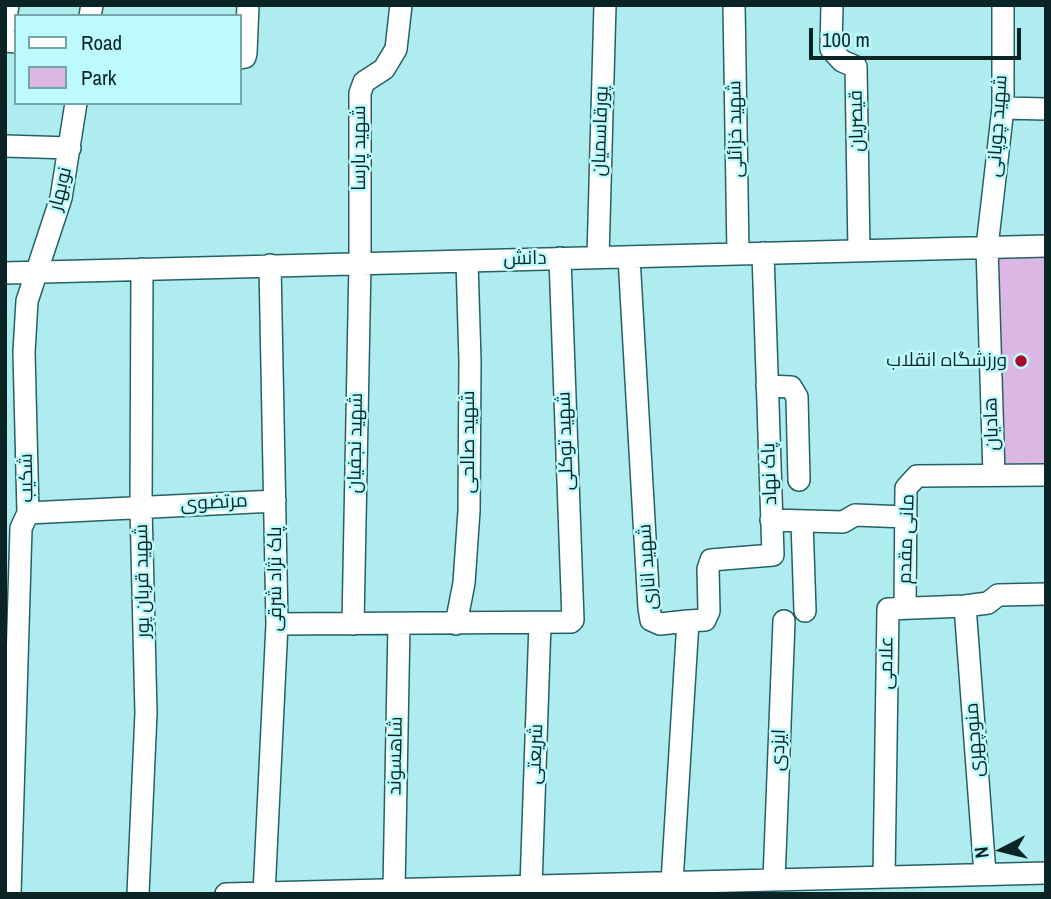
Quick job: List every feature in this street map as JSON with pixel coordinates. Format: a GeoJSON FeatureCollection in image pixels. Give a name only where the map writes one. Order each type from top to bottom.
{"type":"FeatureCollection","features":[{"type":"Feature","properties":{"kind":"street"},"geometry":{"type":"LineString","coordinates":[[5,24],[8,5]]}},
{"type":"Feature","properties":{"kind":"street"},"geometry":{"type":"LineString","coordinates":[[242,58],[246,53],[248,5]]}},
{"type":"Feature","properties":{"kind":"street","name":"شهید پارسا"},"geometry":{"type":"LineString","coordinates":[[360,263],[360,93],[364,82],[384,69],[396,49],[401,5]]}},
{"type":"Feature","properties":{"kind":"street","name":"پورقاسمیان"},"geometry":{"type":"LineString","coordinates":[[598,257],[605,5]]}},
{"type":"Feature","properties":{"kind":"street","name":"شهید خزائلی"},"geometry":{"type":"LineString","coordinates":[[734,5],[738,254]]}},
{"type":"Feature","properties":{"kind":"street","name":"قیصریان"},"geometry":{"type":"LineString","coordinates":[[832,5],[831,49],[842,61],[856,67],[859,251]]}},
{"type":"Feature","properties":{"kind":"street","name":"شهید چوپانی"},"geometry":{"type":"LineString","coordinates":[[987,247],[1003,108],[1003,5]]}},
{"type":"Feature","properties":{"kind":"street","name":"نوبهار"},"geometry":{"type":"LineString","coordinates":[[35,272],[61,198],[76,105]]}},
{"type":"Feature","properties":{"kind":"street"},"geometry":{"type":"LineString","coordinates":[[1003,108],[1046,109]]}},
{"type":"Feature","properties":{"kind":"street"},"geometry":{"type":"LineString","coordinates":[[5,146],[71,148]]}},
{"type":"Feature","properties":{"kind":"street","name":"دانش"},"geometry":{"type":"LineString","coordinates":[[5,273],[1046,246]]}},
{"type":"Feature","properties":{"kind":"street","name":"هادیان"},"geometry":{"type":"LineString","coordinates":[[987,247],[994,475]]}},
{"type":"Feature","properties":{"kind":"street","name":"پاک نهاد"},"geometry":{"type":"LineString","coordinates":[[688,621],[705,620],[709,611],[708,569],[711,560],[773,555],[763,253]]}},
{"type":"Feature","properties":{"kind":"street","name":"شهید اناری"},"geometry":{"type":"LineString","coordinates":[[629,257],[649,608],[652,620],[660,624],[688,621],[672,882]]}},
{"type":"Feature","properties":{"kind":"street","name":"شهید توکلی"},"geometry":{"type":"LineString","coordinates":[[540,623],[573,620],[560,258]]}},
{"type":"Feature","properties":{"kind":"street","name":"شهید صالحی"},"geometry":{"type":"LineString","coordinates":[[456,624],[464,583],[469,511],[470,361],[467,261]]}},
{"type":"Feature","properties":{"kind":"street","name":"شهید نجفیان"},"geometry":{"type":"LineString","coordinates":[[353,624],[360,263]]}},
{"type":"Feature","properties":{"kind":"street","name":"پاک نژاد شرقی"},"geometry":{"type":"LineString","coordinates":[[264,893],[277,624],[270,265]]}},
{"type":"Feature","properties":{"kind":"street","name":"شهید قربان پور"},"geometry":{"type":"LineString","coordinates":[[138,894],[146,713],[141,507],[142,269]]}},
{"type":"Feature","properties":{"kind":"street","name":"شکیب"},"geometry":{"type":"LineString","coordinates":[[10,894],[11,663],[27,301],[35,272]]}},
{"type":"Feature","properties":{"kind":"street"},"geometry":{"type":"LineString","coordinates":[[767,387],[791,387],[797,397],[799,480]]}},
{"type":"Feature","properties":{"kind":"street","name":"مانی مقدم"},"geometry":{"type":"LineString","coordinates":[[905,608],[906,488],[917,476],[1046,475]]}},
{"type":"Feature","properties":{"kind":"street","name":"مرتضوی"},"geometry":{"type":"LineString","coordinates":[[18,523],[141,507],[275,501]]}},
{"type":"Feature","properties":{"kind":"street"},"geometry":{"type":"LineString","coordinates":[[771,520],[843,522],[855,515],[906,517]]}},
{"type":"Feature","properties":{"kind":"street"},"geometry":{"type":"LineString","coordinates":[[802,521],[806,611]]}},
{"type":"Feature","properties":{"kind":"street"},"geometry":{"type":"LineString","coordinates":[[905,608],[965,606],[988,603],[998,595],[1046,594]]}},
{"type":"Feature","properties":{"kind":"street","name":"منوچهری"},"geometry":{"type":"LineString","coordinates":[[965,606],[996,881]]}},
{"type":"Feature","properties":{"kind":"street","name":"علامی"},"geometry":{"type":"LineString","coordinates":[[884,877],[888,609],[905,608]]}},
{"type":"Feature","properties":{"kind":"street","name":"ایزدی"},"geometry":{"type":"LineString","coordinates":[[774,880],[784,621]]}},
{"type":"Feature","properties":{"kind":"street"},"geometry":{"type":"LineString","coordinates":[[277,624],[540,623]]}},
{"type":"Feature","properties":{"kind":"street","name":"شریعتی"},"geometry":{"type":"LineString","coordinates":[[539,888],[540,623]]}},
{"type":"Feature","properties":{"kind":"street","name":"شاهسوند"},"geometry":{"type":"LineString","coordinates":[[394,889],[399,624]]}},
{"type":"Feature","properties":{"kind":"street"},"geometry":{"type":"LineString","coordinates":[[226,894],[394,889],[437,891],[648,888],[672,882],[739,887],[774,880],[810,886],[884,877],[913,885],[996,881],[1046,873]]}},
{"type":"Feature","properties":{"kind":"green space","name":"ورزشگاه انقلاب"},"geometry":{"type":"Polygon","coordinates":[[[993,256],[1046,256],[1046,465],[1000,466],[993,256]]]}},
{"type":"Feature","properties":{"kind":"place","name":"ورزشگاه انقلاب"},"geometry":{"type":"Point","coordinates":[1021,361]}}]}
